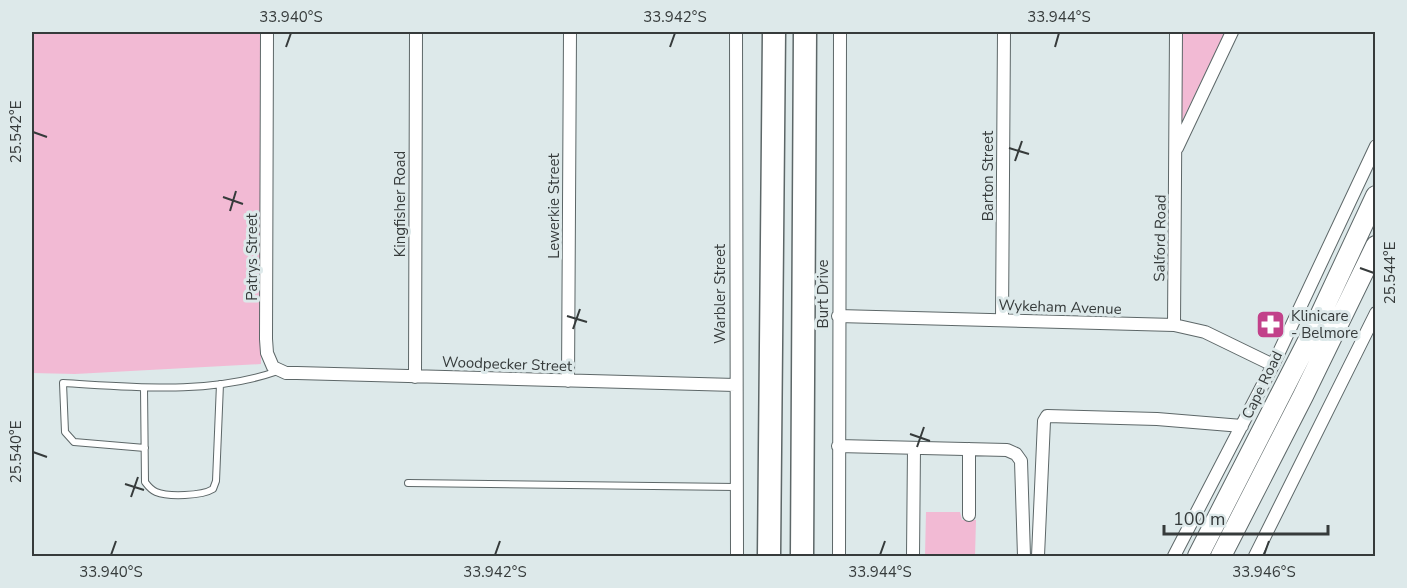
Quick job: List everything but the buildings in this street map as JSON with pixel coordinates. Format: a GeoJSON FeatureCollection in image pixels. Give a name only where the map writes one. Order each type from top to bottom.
{"type":"FeatureCollection","features":[{"type":"Feature","properties":{"kind":"highway"},"geometry":{"type":"LineString","coordinates":[[769,556],[774,32]]}},
{"type":"Feature","properties":{"kind":"highway"},"geometry":{"type":"LineString","coordinates":[[802,556],[805,32]]}},
{"type":"Feature","properties":{"kind":"main road","name":"Cape Road"},"geometry":{"type":"LineString","coordinates":[[1198,556],[1291,374],[1376,196]]}},
{"type":"Feature","properties":{"kind":"main road"},"geometry":{"type":"LineString","coordinates":[[1221,556],[1310,383],[1376,246]]}},
{"type":"Feature","properties":{"kind":"main road"},"geometry":{"type":"LineString","coordinates":[[1291,374],[1310,383]]}},
{"type":"Feature","properties":{"kind":"street","name":"Patrys Street"},"geometry":{"type":"LineString","coordinates":[[267,32],[266,339],[270,363],[278,370]]}},
{"type":"Feature","properties":{"kind":"street","name":"Kingfisher Road"},"geometry":{"type":"LineString","coordinates":[[415,377],[416,32]]}},
{"type":"Feature","properties":{"kind":"street","name":"Lewerkie Street"},"geometry":{"type":"LineString","coordinates":[[568,381],[570,32]]}},
{"type":"Feature","properties":{"kind":"street","name":"Warbler Street"},"geometry":{"type":"LineString","coordinates":[[736,32],[737,556]]}},
{"type":"Feature","properties":{"kind":"street","name":"Burt Drive"},"geometry":{"type":"LineString","coordinates":[[839,556],[840,32]]}},
{"type":"Feature","properties":{"kind":"street","name":"Barton Street"},"geometry":{"type":"LineString","coordinates":[[1002,320],[1004,32]]}},
{"type":"Feature","properties":{"kind":"street","name":"Salford Road"},"geometry":{"type":"LineString","coordinates":[[1174,326],[1176,32]]}},
{"type":"Feature","properties":{"kind":"street","name":"Salford Road"},"geometry":{"type":"LineString","coordinates":[[1175,152],[1232,32]]}},
{"type":"Feature","properties":{"kind":"street","name":"Cape Road"},"geometry":{"type":"LineString","coordinates":[[1174,556],[1273,365],[1376,146]]}},
{"type":"Feature","properties":{"kind":"street"},"geometry":{"type":"LineString","coordinates":[[1255,556],[1376,313]]}},
{"type":"Feature","properties":{"kind":"street","name":"Wykeham Avenue"},"geometry":{"type":"LineString","coordinates":[[838,316],[1174,326],[1205,332],[1273,365]]}},
{"type":"Feature","properties":{"kind":"street","name":"Woodpecker Street"},"geometry":{"type":"LineString","coordinates":[[278,370],[297,373],[415,377],[735,385]]}},
{"type":"Feature","properties":{"kind":"street"},"geometry":{"type":"LineString","coordinates":[[1038,556],[1044,421],[1047,416],[1157,419],[1242,426]]}},
{"type":"Feature","properties":{"kind":"street"},"geometry":{"type":"LineString","coordinates":[[838,446],[1007,450],[1016,454],[1021,461],[1023,477],[1024,556]]}},
{"type":"Feature","properties":{"kind":"street"},"geometry":{"type":"LineString","coordinates":[[913,556],[914,448]]}},
{"type":"Feature","properties":{"kind":"street"},"geometry":{"type":"LineString","coordinates":[[969,449],[969,515]]}},
{"type":"Feature","properties":{"kind":"lane"},"geometry":{"type":"LineString","coordinates":[[145,448],[74,442],[65,432],[63,383],[144,388],[237,383],[278,370]]}},
{"type":"Feature","properties":{"kind":"lane"},"geometry":{"type":"LineString","coordinates":[[144,388],[146,482],[155,492],[200,494],[213,489],[216,482],[220,384]]}},
{"type":"Feature","properties":{"kind":"lane"},"geometry":{"type":"LineString","coordinates":[[408,483],[736,487]]}},
{"type":"Feature","properties":{"kind":"shaded area"},"geometry":{"type":"Polygon","coordinates":[[[32,32],[260,32],[261,364],[75,374],[32,373],[32,32]]]}},
{"type":"Feature","properties":{"kind":"shaded area"},"geometry":{"type":"Polygon","coordinates":[[[1181,32],[1225,32],[1182,121],[1181,120],[1181,32]]]}},
{"type":"Feature","properties":{"kind":"shaded area"},"geometry":{"type":"Polygon","coordinates":[[[926,512],[960,512],[962,520],[976,520],[975,556],[925,556],[926,512]]]}},
{"type":"Feature","properties":{"kind":"place","name":"Klinicare - Belmore"},"geometry":{"type":"Point","coordinates":[1270,325]}}]}
